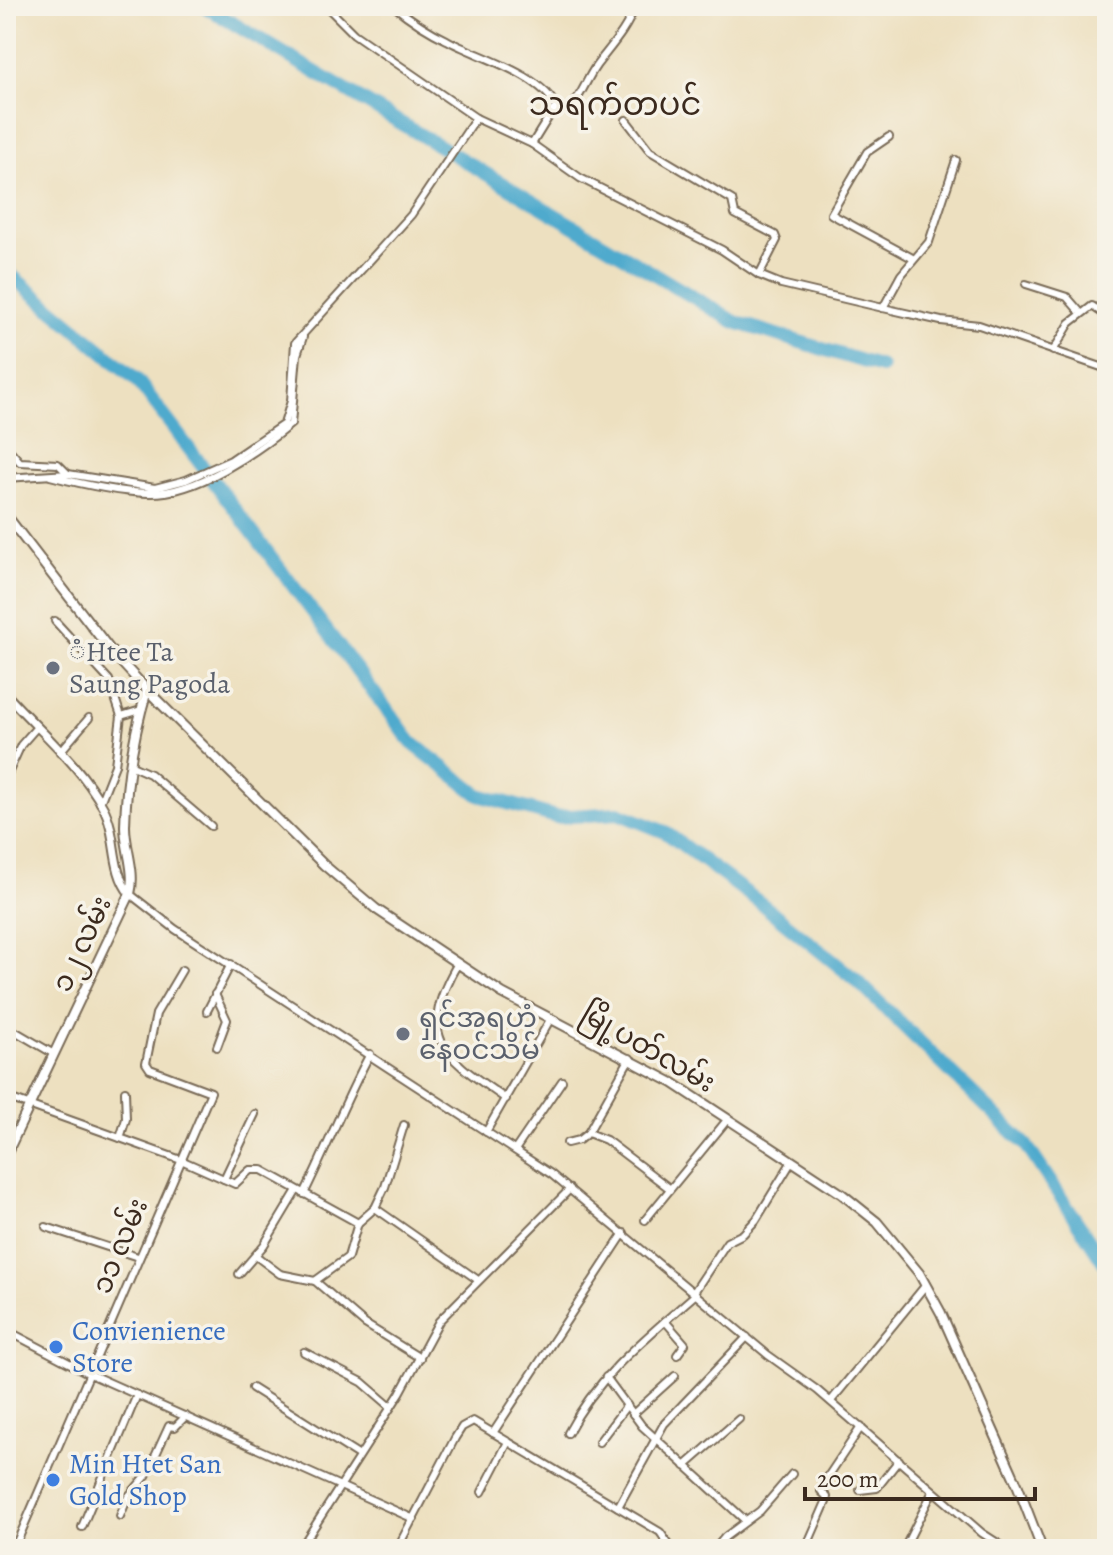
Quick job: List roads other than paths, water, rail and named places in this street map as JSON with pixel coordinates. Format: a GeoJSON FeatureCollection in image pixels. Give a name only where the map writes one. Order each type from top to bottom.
{"type":"FeatureCollection","features":[{"type":"Feature","properties":{"kind":"main road","name":"မြို့ပတ်လမ်း"},"geometry":{"type":"LineString","coordinates":[[6,515],[111,651],[147,690],[324,865],[376,909],[458,963],[551,1018],[630,1058],[792,1161],[877,1222],[925,1286],[999,1442],[1042,1549]]}},
{"type":"Feature","properties":{"kind":"main road","name":"၁၂ လမ်း"},"geometry":{"type":"LineString","coordinates":[[6,1155],[130,894],[133,881],[125,828],[132,766],[147,690]]}},
{"type":"Feature","properties":{"kind":"street"},"geometry":{"type":"LineString","coordinates":[[326,6],[354,34],[476,118],[532,144],[580,178],[722,250],[759,275],[781,284],[883,308],[941,321],[979,325],[1107,369]]}},
{"type":"Feature","properties":{"kind":"street"},"geometry":{"type":"LineString","coordinates":[[394,6],[447,41],[512,69],[551,98],[557,108]]}},
{"type":"Feature","properties":{"kind":"street"},"geometry":{"type":"LineString","coordinates":[[532,144],[549,114],[557,108],[569,110],[575,104],[596,66],[625,28],[635,6]]}},
{"type":"Feature","properties":{"kind":"street"},"geometry":{"type":"LineString","coordinates":[[49,475],[149,493],[202,476],[232,462],[291,424],[297,355],[305,334],[411,215],[476,118]]}},
{"type":"Feature","properties":{"kind":"street"},"geometry":{"type":"LineString","coordinates":[[626,120],[650,151],[732,200],[735,214],[775,235],[774,247],[759,275]]}},
{"type":"Feature","properties":{"kind":"street"},"geometry":{"type":"LineString","coordinates":[[889,137],[867,152],[831,214],[914,259]]}},
{"type":"Feature","properties":{"kind":"street"},"geometry":{"type":"LineString","coordinates":[[883,308],[914,259],[929,242],[956,160]]}},
{"type":"Feature","properties":{"kind":"street"},"geometry":{"type":"LineString","coordinates":[[1026,284],[1067,297],[1080,312]]}},
{"type":"Feature","properties":{"kind":"street"},"geometry":{"type":"LineString","coordinates":[[1053,351],[1080,312],[1092,306],[1107,316]]}},
{"type":"Feature","properties":{"kind":"street"},"geometry":{"type":"LineString","coordinates":[[6,446],[20,462],[58,464],[68,474]]}},
{"type":"Feature","properties":{"kind":"street"},"geometry":{"type":"LineString","coordinates":[[6,478],[68,474],[155,488],[202,476]]}},
{"type":"Feature","properties":{"kind":"street"},"geometry":{"type":"LineString","coordinates":[[55,621],[109,680],[121,716],[115,765],[100,803]]}},
{"type":"Feature","properties":{"kind":"street"},"geometry":{"type":"LineString","coordinates":[[6,694],[60,752],[100,803],[107,816],[121,880],[130,894],[570,1189],[1007,1549]]}},
{"type":"Feature","properties":{"kind":"street"},"geometry":{"type":"LineString","coordinates":[[121,716],[141,710]]}},
{"type":"Feature","properties":{"kind":"street"},"geometry":{"type":"LineString","coordinates":[[60,752],[89,718]]}},
{"type":"Feature","properties":{"kind":"street"},"geometry":{"type":"LineString","coordinates":[[6,778],[21,745],[36,728]]}},
{"type":"Feature","properties":{"kind":"street"},"geometry":{"type":"LineString","coordinates":[[132,766],[150,774],[211,826]]}},
{"type":"Feature","properties":{"kind":"street"},"geometry":{"type":"LineString","coordinates":[[458,963],[446,990],[438,1022],[442,1047],[456,1065],[506,1099]]}},
{"type":"Feature","properties":{"kind":"street"},"geometry":{"type":"LineString","coordinates":[[207,1011],[231,964]]}},
{"type":"Feature","properties":{"kind":"street","name":"၁၁ လမ်း"},"geometry":{"type":"LineString","coordinates":[[14,1549],[211,1092],[150,1069],[146,1063],[149,1030],[182,970]]}},
{"type":"Feature","properties":{"kind":"street"},"geometry":{"type":"LineString","coordinates":[[215,994],[227,1020],[217,1047]]}},
{"type":"Feature","properties":{"kind":"street"},"geometry":{"type":"LineString","coordinates":[[486,1132],[551,1018]]}},
{"type":"Feature","properties":{"kind":"street"},"geometry":{"type":"LineString","coordinates":[[6,1026],[54,1054]]}},
{"type":"Feature","properties":{"kind":"street"},"geometry":{"type":"LineString","coordinates":[[239,1274],[256,1256],[300,1192],[370,1054]]}},
{"type":"Feature","properties":{"kind":"street"},"geometry":{"type":"LineString","coordinates":[[567,1143],[588,1133],[630,1058]]}},
{"type":"Feature","properties":{"kind":"street"},"geometry":{"type":"LineString","coordinates":[[515,1150],[562,1081]]}},
{"type":"Feature","properties":{"kind":"street"},"geometry":{"type":"LineString","coordinates":[[120,1138],[126,1119],[125,1091]]}},
{"type":"Feature","properties":{"kind":"street"},"geometry":{"type":"LineString","coordinates":[[6,1097],[181,1160],[235,1184],[256,1169],[358,1223]]}},
{"type":"Feature","properties":{"kind":"street"},"geometry":{"type":"LineString","coordinates":[[224,1179],[255,1114]]}},
{"type":"Feature","properties":{"kind":"street"},"geometry":{"type":"LineString","coordinates":[[645,1220],[727,1120]]}},
{"type":"Feature","properties":{"kind":"street"},"geometry":{"type":"LineString","coordinates":[[315,1281],[348,1257],[358,1223],[375,1208],[404,1125]]}},
{"type":"Feature","properties":{"kind":"street"},"geometry":{"type":"LineString","coordinates":[[588,1133],[606,1140],[669,1188]]}},
{"type":"Feature","properties":{"kind":"street"},"geometry":{"type":"LineString","coordinates":[[568,1433],[590,1396],[606,1377],[695,1293],[727,1242],[743,1234],[756,1220],[792,1161]]}},
{"type":"Feature","properties":{"kind":"street"},"geometry":{"type":"LineString","coordinates":[[300,1549],[391,1407],[439,1321],[570,1189]]}},
{"type":"Feature","properties":{"kind":"street"},"geometry":{"type":"LineString","coordinates":[[375,1208],[478,1280]]}},
{"type":"Feature","properties":{"kind":"street"},"geometry":{"type":"LineString","coordinates":[[46,1227],[138,1257]]}},
{"type":"Feature","properties":{"kind":"street"},"geometry":{"type":"LineString","coordinates":[[493,1433],[624,1233]]}},
{"type":"Feature","properties":{"kind":"street"},"geometry":{"type":"LineString","coordinates":[[256,1256],[280,1274],[315,1281],[365,1324],[420,1358]]}},
{"type":"Feature","properties":{"kind":"street"},"geometry":{"type":"LineString","coordinates":[[831,1401],[925,1286]]}},
{"type":"Feature","properties":{"kind":"street"},"geometry":{"type":"LineString","coordinates":[[665,1321],[685,1344],[677,1355]]}},
{"type":"Feature","properties":{"kind":"street"},"geometry":{"type":"LineString","coordinates":[[6,1330],[90,1374],[414,1519]]}},
{"type":"Feature","properties":{"kind":"street"},"geometry":{"type":"LineString","coordinates":[[618,1507],[670,1417],[747,1337]]}},
{"type":"Feature","properties":{"kind":"street"},"geometry":{"type":"LineString","coordinates":[[304,1352],[362,1382],[391,1407]]}},
{"type":"Feature","properties":{"kind":"street"},"geometry":{"type":"LineString","coordinates":[[633,1414],[675,1376]]}},
{"type":"Feature","properties":{"kind":"street"},"geometry":{"type":"LineString","coordinates":[[606,1377],[655,1440],[746,1521]]}},
{"type":"Feature","properties":{"kind":"street"},"geometry":{"type":"LineString","coordinates":[[252,1388],[358,1455]]}},
{"type":"Feature","properties":{"kind":"street"},"geometry":{"type":"LineString","coordinates":[[82,1527],[137,1395]]}},
{"type":"Feature","properties":{"kind":"street"},"geometry":{"type":"LineString","coordinates":[[599,1442],[627,1405]]}},
{"type":"Feature","properties":{"kind":"street"},"geometry":{"type":"LineString","coordinates":[[120,1516],[128,1497],[146,1476],[169,1426],[175,1427],[186,1416]]}},
{"type":"Feature","properties":{"kind":"street"},"geometry":{"type":"LineString","coordinates":[[685,1466],[739,1419]]}},
{"type":"Feature","properties":{"kind":"street"},"geometry":{"type":"LineString","coordinates":[[397,1549],[462,1427],[476,1422],[660,1532],[672,1549]]}},
{"type":"Feature","properties":{"kind":"street"},"geometry":{"type":"LineString","coordinates":[[809,1541],[823,1514],[827,1497],[821,1491],[825,1481],[861,1427]]}},
{"type":"Feature","properties":{"kind":"street"},"geometry":{"type":"LineString","coordinates":[[482,1492],[508,1442]]}},
{"type":"Feature","properties":{"kind":"street"},"geometry":{"type":"LineString","coordinates":[[860,1490],[877,1488],[899,1460]]}},
{"type":"Feature","properties":{"kind":"street"},"geometry":{"type":"LineString","coordinates":[[715,1549],[762,1509],[792,1474]]}},
{"type":"Feature","properties":{"kind":"street"},"geometry":{"type":"LineString","coordinates":[[904,1549],[933,1491]]}},
{"type":"Feature","properties":{"kind":"waterway"},"geometry":{"type":"LineString","coordinates":[[204,6],[735,322],[881,367]]}},
{"type":"Feature","properties":{"kind":"waterway"},"geometry":{"type":"LineString","coordinates":[[6,271],[137,380],[412,743],[479,795],[556,817],[618,813],[665,832],[763,905],[855,979],[1026,1145],[1107,1267]]}},
{"type":"Feature","properties":{"kind":"place","name":"ံHtee Ta Saung Pagoda"},"geometry":{"type":"Point","coordinates":[53,668]}},
{"type":"Feature","properties":{"kind":"place","name":"ရှင်အရဟံ နေဝင်သိမ်"},"geometry":{"type":"Point","coordinates":[403,1034]}},
{"type":"Feature","properties":{"kind":"place","name":"Convienience Store"},"geometry":{"type":"Point","coordinates":[56,1347]}},
{"type":"Feature","properties":{"kind":"place","name":"Min Htet San Gold Shop"},"geometry":{"type":"Point","coordinates":[53,1480]}},
{"type":"Feature","properties":{"kind":"district","name":"သရက်တပင်"},"geometry":{"type":"Point","coordinates":[615,104]}}]}
